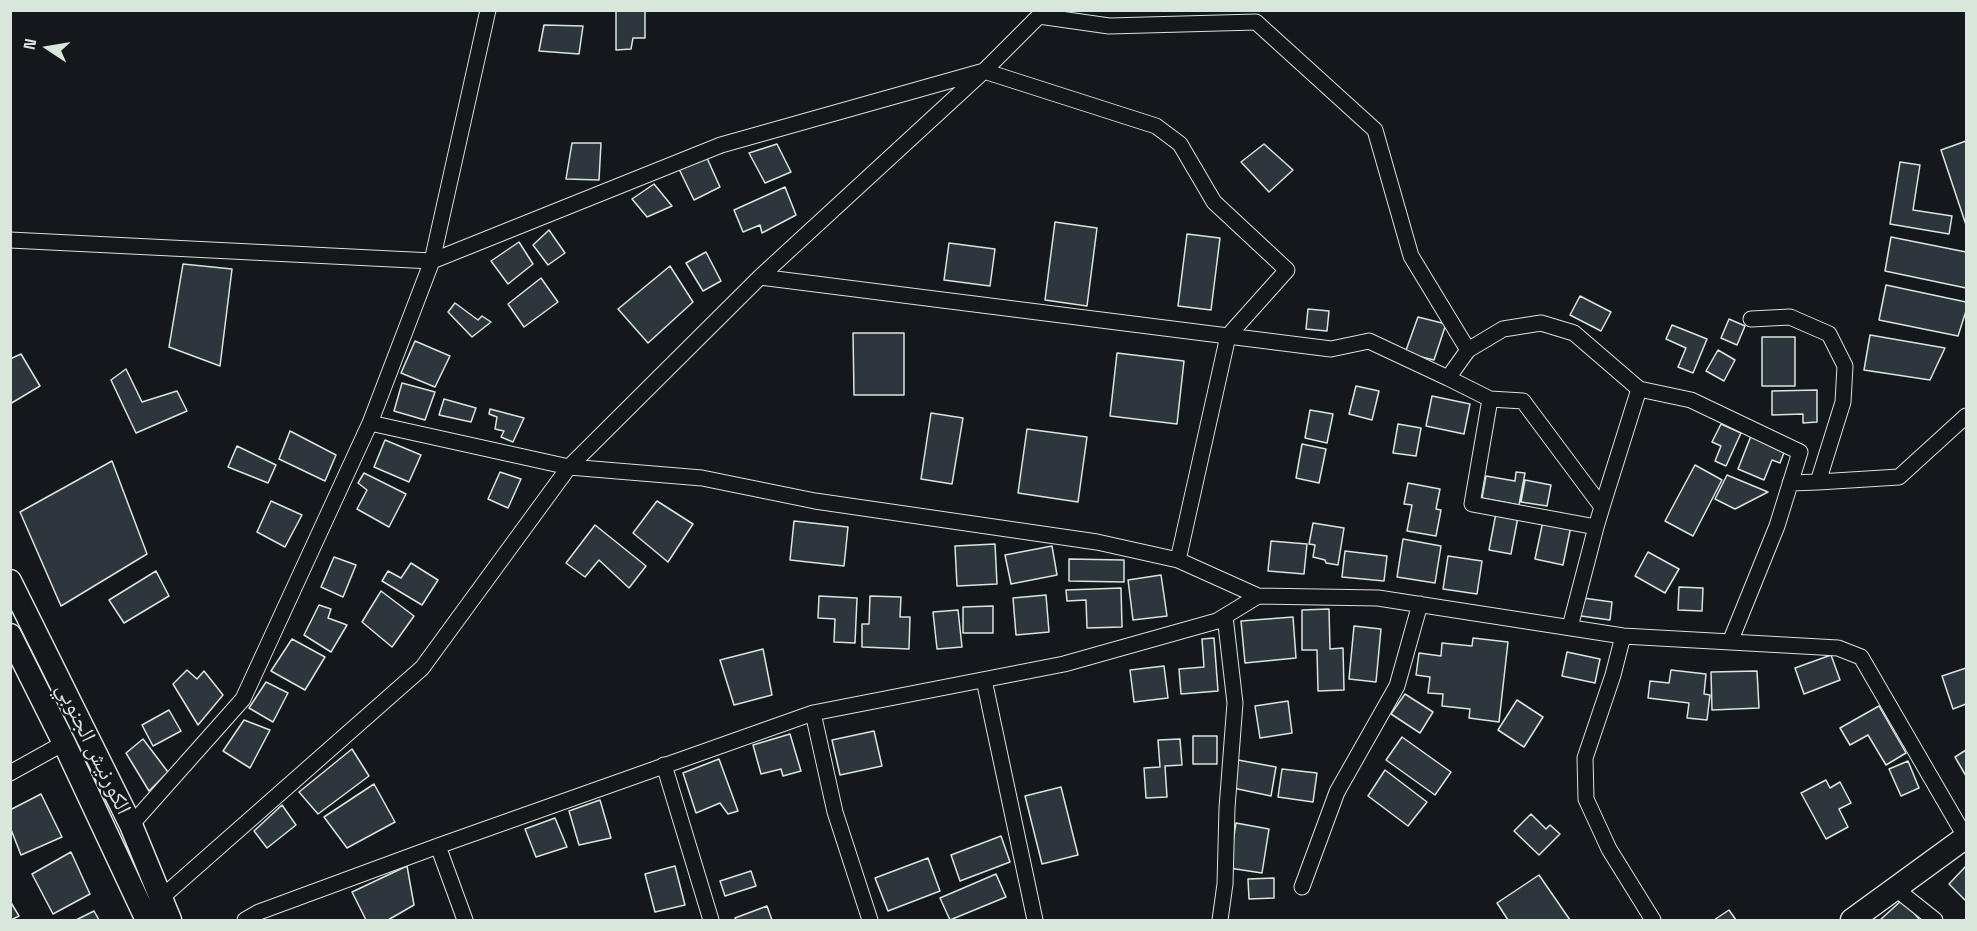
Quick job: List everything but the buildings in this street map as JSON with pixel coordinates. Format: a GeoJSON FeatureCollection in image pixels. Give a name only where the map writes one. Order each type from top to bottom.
{"type":"FeatureCollection","features":[{"type":"Feature","properties":{"kind":"main road","name":"الكورنيش الجنوبي"},"geometry":{"type":"LineString","coordinates":[[10,581],[131,825],[170,921]]}},
{"type":"Feature","properties":{"kind":"main road","name":"الكورنيش الجنوبي"},"geometry":{"type":"LineString","coordinates":[[10,635],[64,743],[147,921]]}},
{"type":"Feature","properties":{"kind":"main road"},"geometry":{"type":"LineString","coordinates":[[1851,921],[1966,837]]}},
{"type":"Feature","properties":{"kind":"street"},"geometry":{"type":"LineString","coordinates":[[131,825],[243,699],[370,423],[432,261],[488,10]]}},
{"type":"Feature","properties":{"kind":"street"},"geometry":{"type":"LineString","coordinates":[[161,898],[422,668],[569,467],[760,277],[984,71],[1042,13],[1109,26],[1256,22],[1375,130],[1412,256],[1468,350]]}},
{"type":"Feature","properties":{"kind":"street"},"geometry":{"type":"LineString","coordinates":[[10,240],[432,261],[721,145],[984,71],[1156,126],[1180,144],[1214,202],[1287,270],[1228,336],[1178,560]]}},
{"type":"Feature","properties":{"kind":"street"},"geometry":{"type":"LineString","coordinates":[[760,277],[1331,349],[1370,340],[1490,399],[1523,401],[1602,507]]}},
{"type":"Feature","properties":{"kind":"street"},"geometry":{"type":"LineString","coordinates":[[1751,319],[1790,317],[1829,334],[1845,366],[1843,402],[1818,482]]}},
{"type":"Feature","properties":{"kind":"street"},"geometry":{"type":"LineString","coordinates":[[1448,378],[1468,350],[1503,329],[1541,323],[1574,333],[1639,389],[1691,400],[1800,452],[1777,526],[1730,642]]}},
{"type":"Feature","properties":{"kind":"street"},"geometry":{"type":"LineString","coordinates":[[1570,627],[1596,527],[1639,389]]}},
{"type":"Feature","properties":{"kind":"street"},"geometry":{"type":"LineString","coordinates":[[1490,399],[1472,504],[1596,527]]}},
{"type":"Feature","properties":{"kind":"street"},"geometry":{"type":"LineString","coordinates":[[1790,483],[1899,477],[1966,416]]}},
{"type":"Feature","properties":{"kind":"street"},"geometry":{"type":"LineString","coordinates":[[370,423],[569,467],[702,478],[815,501],[1097,542],[1178,560],[1258,596],[1378,598],[1623,636],[1838,648],[1861,657],[1966,837]]}},
{"type":"Feature","properties":{"kind":"street"},"geometry":{"type":"LineString","coordinates":[[245,921],[259,912],[438,846],[813,713],[1064,664],[1217,621],[1258,596]]}},
{"type":"Feature","properties":{"kind":"street"},"geometry":{"type":"LineString","coordinates":[[1302,887],[1337,792],[1397,686],[1420,604]]}},
{"type":"Feature","properties":{"kind":"street"},"geometry":{"type":"LineString","coordinates":[[1220,921],[1225,884],[1227,808],[1235,703],[1226,616]]}},
{"type":"Feature","properties":{"kind":"street"},"geometry":{"type":"LineString","coordinates":[[1623,636],[1613,675],[1585,758],[1586,799],[1609,849],[1653,921]]}},
{"type":"Feature","properties":{"kind":"street"},"geometry":{"type":"LineString","coordinates":[[984,680],[1035,921]]}},
{"type":"Feature","properties":{"kind":"street"},"geometry":{"type":"LineString","coordinates":[[813,713],[835,812],[870,921]]}},
{"type":"Feature","properties":{"kind":"street"},"geometry":{"type":"LineString","coordinates":[[10,773],[64,743]]}},
{"type":"Feature","properties":{"kind":"street"},"geometry":{"type":"LineString","coordinates":[[664,765],[711,921]]}},
{"type":"Feature","properties":{"kind":"street"},"geometry":{"type":"LineString","coordinates":[[438,846],[465,921]]}},
{"type":"Feature","properties":{"kind":"street"},"geometry":{"type":"LineString","coordinates":[[1896,889],[1935,921]]}}]}
